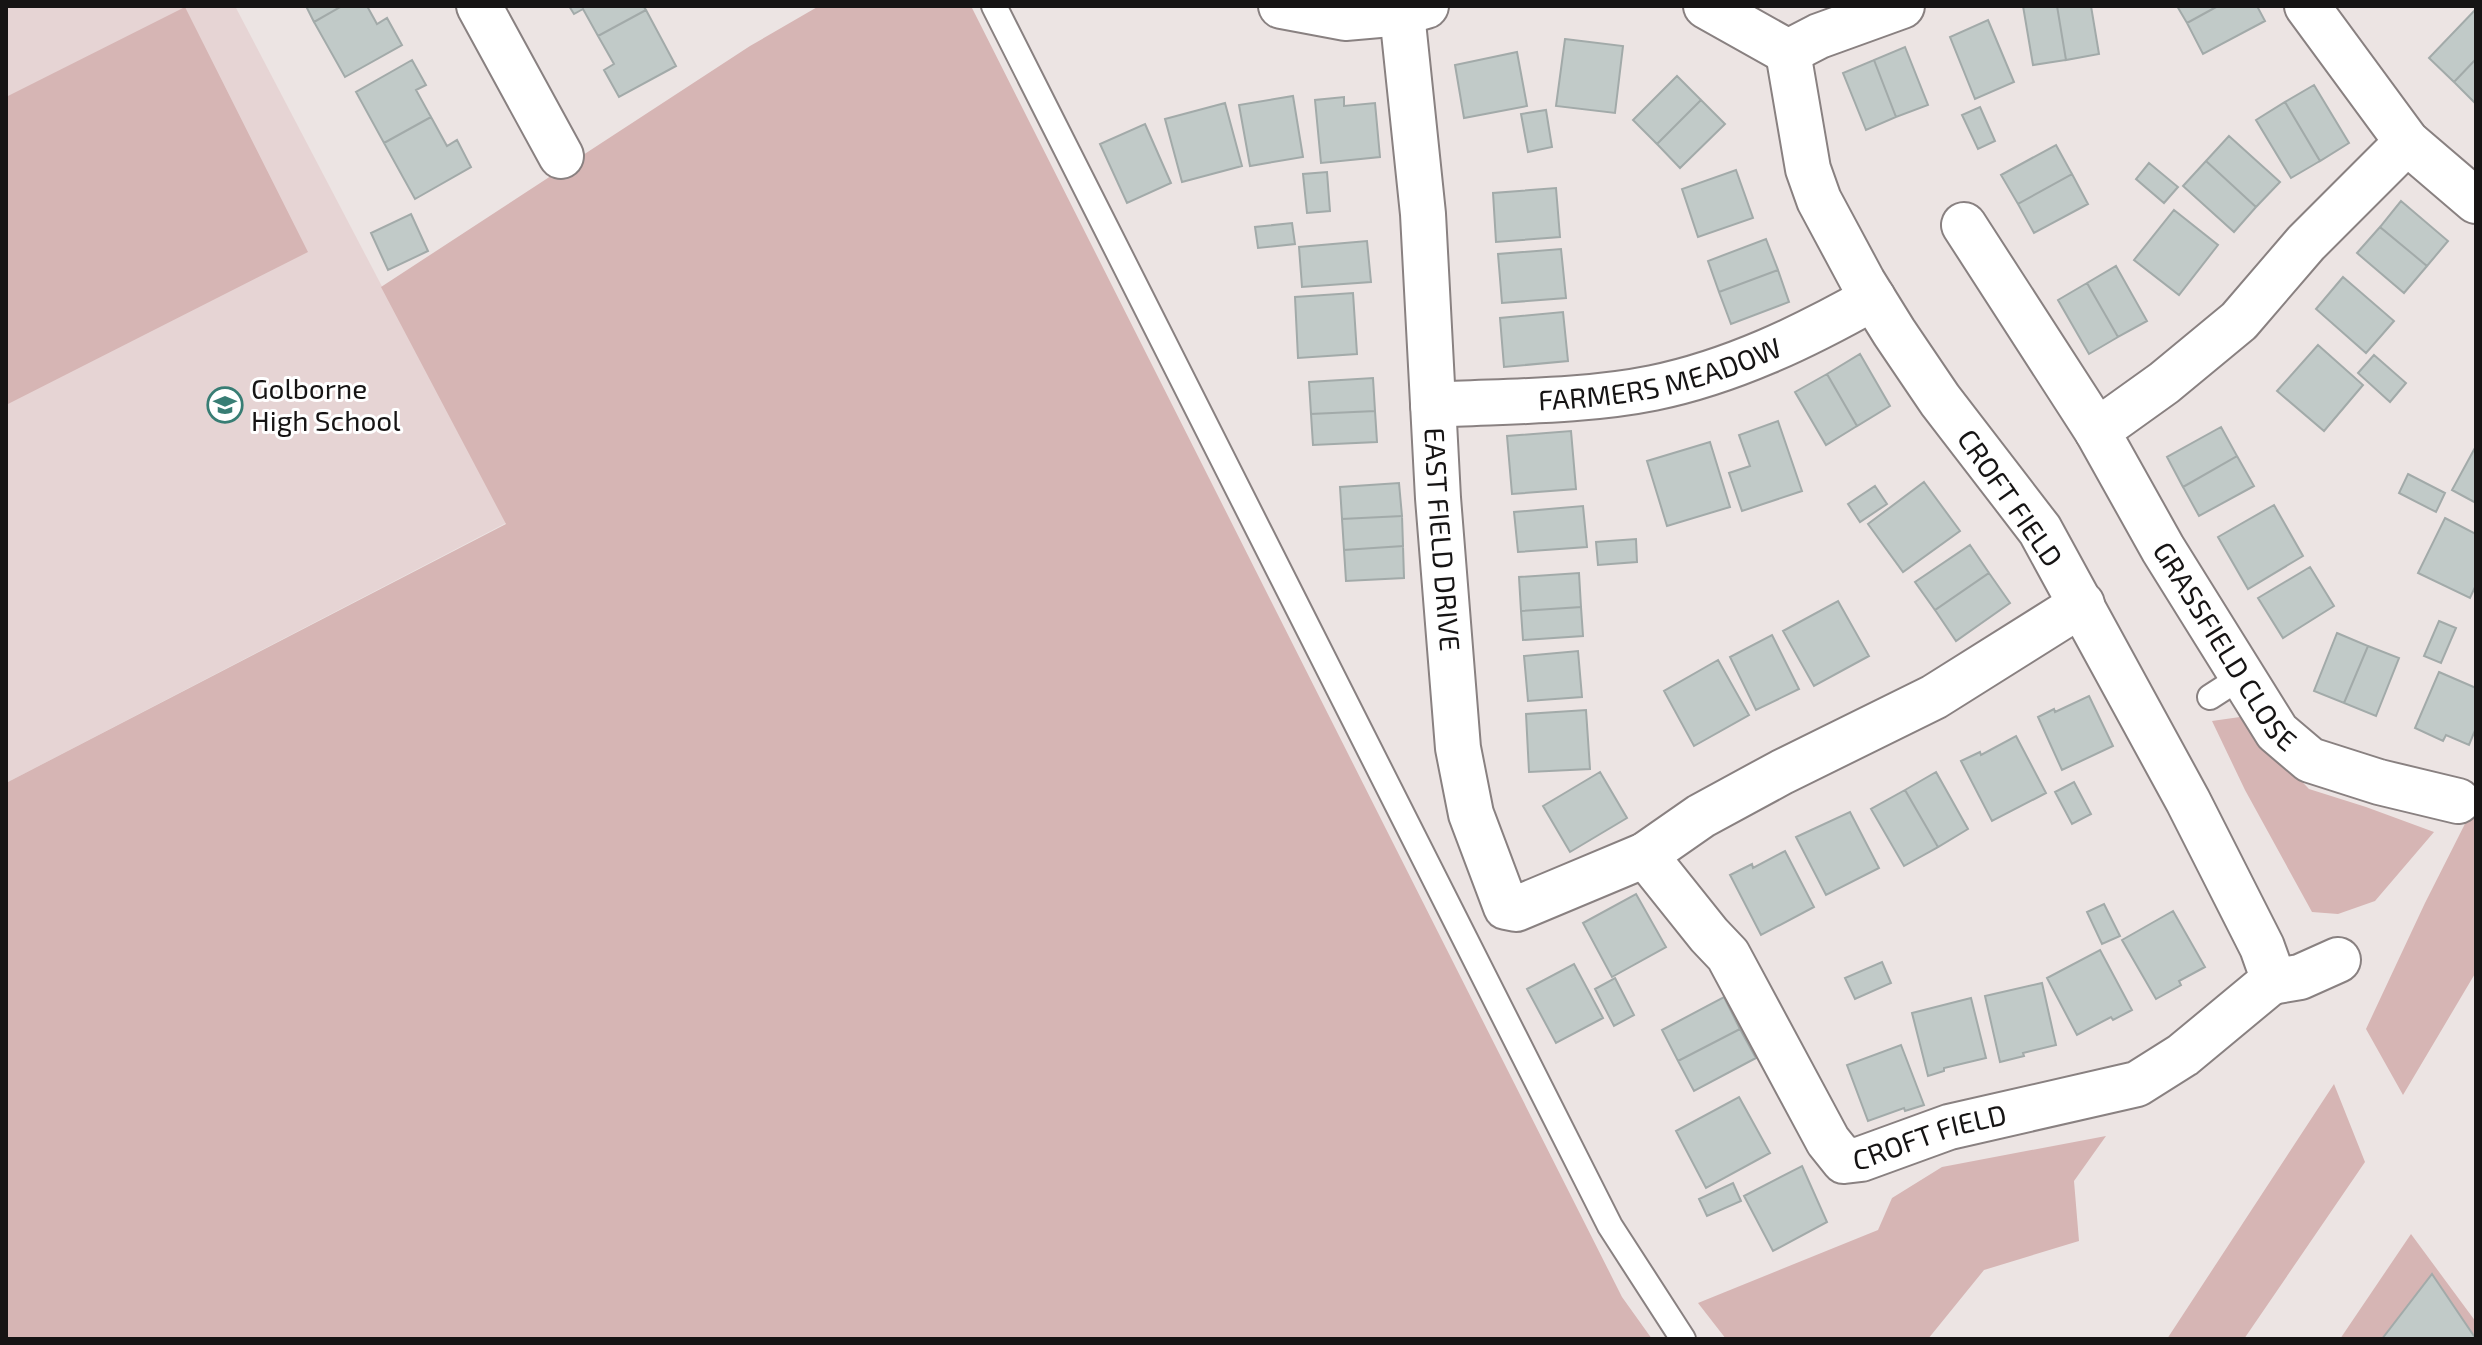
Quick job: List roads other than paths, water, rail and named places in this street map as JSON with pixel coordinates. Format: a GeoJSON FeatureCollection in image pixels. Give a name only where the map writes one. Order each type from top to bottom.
{"type":"FeatureCollection","features":[{"type":"Feature","properties":{"kind":"street"},"geometry":{"type":"LineString","coordinates":[[479,6],[561,156]]}},
{"type":"Feature","properties":{"kind":"street"},"geometry":{"type":"LineString","coordinates":[[1281,6],[1345,18],[1414,10]]}},
{"type":"Feature","properties":{"kind":"street"},"geometry":{"type":"LineString","coordinates":[[1706,6],[1788,52],[1884,9]]}},
{"type":"Feature","properties":{"kind":"street"},"geometry":{"type":"LineString","coordinates":[[2307,6],[2407,142],[2476,201]]}},
{"type":"Feature","properties":{"kind":"street","name":"EAST FIELD DRIVE"},"geometry":{"type":"LineString","coordinates":[[1414,10],[1433,405],[1458,748],[1467,799],[1480,843],[1506,907],[1516,909],[1645,855],[1701,816],[1934,697],[2082,604]]}},
{"type":"Feature","properties":{"kind":"street","name":"CROFT FIELD"},"geometry":{"type":"LineString","coordinates":[[1788,52],[1808,169],[1819,200],[1873,298],[1940,400],[2040,530],[2188,801],[2256,933],[2269,962],[2271,982]]}},
{"type":"Feature","properties":{"kind":"street"},"geometry":{"type":"LineString","coordinates":[[2097,431],[2164,383],[2239,321],[2306,243],[2407,142]]}},
{"type":"Feature","properties":{"kind":"street","name":"GRASSFIELD CLOSE"},"geometry":{"type":"LineString","coordinates":[[1964,225],[2097,431],[2163,549],[2226,687],[2310,760],[2379,782],[2458,801]]}},
{"type":"Feature","properties":{"kind":"street","name":"FARMERS MEADOW"},"geometry":{"type":"LineString","coordinates":[[1433,405],[1536,400],[1652,388],[1757,356],[1820,328],[1873,298]]}},
{"type":"Feature","properties":{"kind":"street","name":"CROFT FIELD"},"geometry":{"type":"LineString","coordinates":[[1645,855],[1728,955],[1828,1141],[1844,1161],[1855,1161],[1949,1127],[2137,1084],[2183,1055],[2271,982],[2300,977],[2338,960]]}},
{"type":"Feature","properties":{"kind":"lane"},"geometry":{"type":"LineString","coordinates":[[994,6],[1610,1226],[1683,1339]]}},
{"type":"Feature","properties":{"kind":"place","name":"Golborne High School"},"geometry":{"type":"Point","coordinates":[225,405]}}]}
